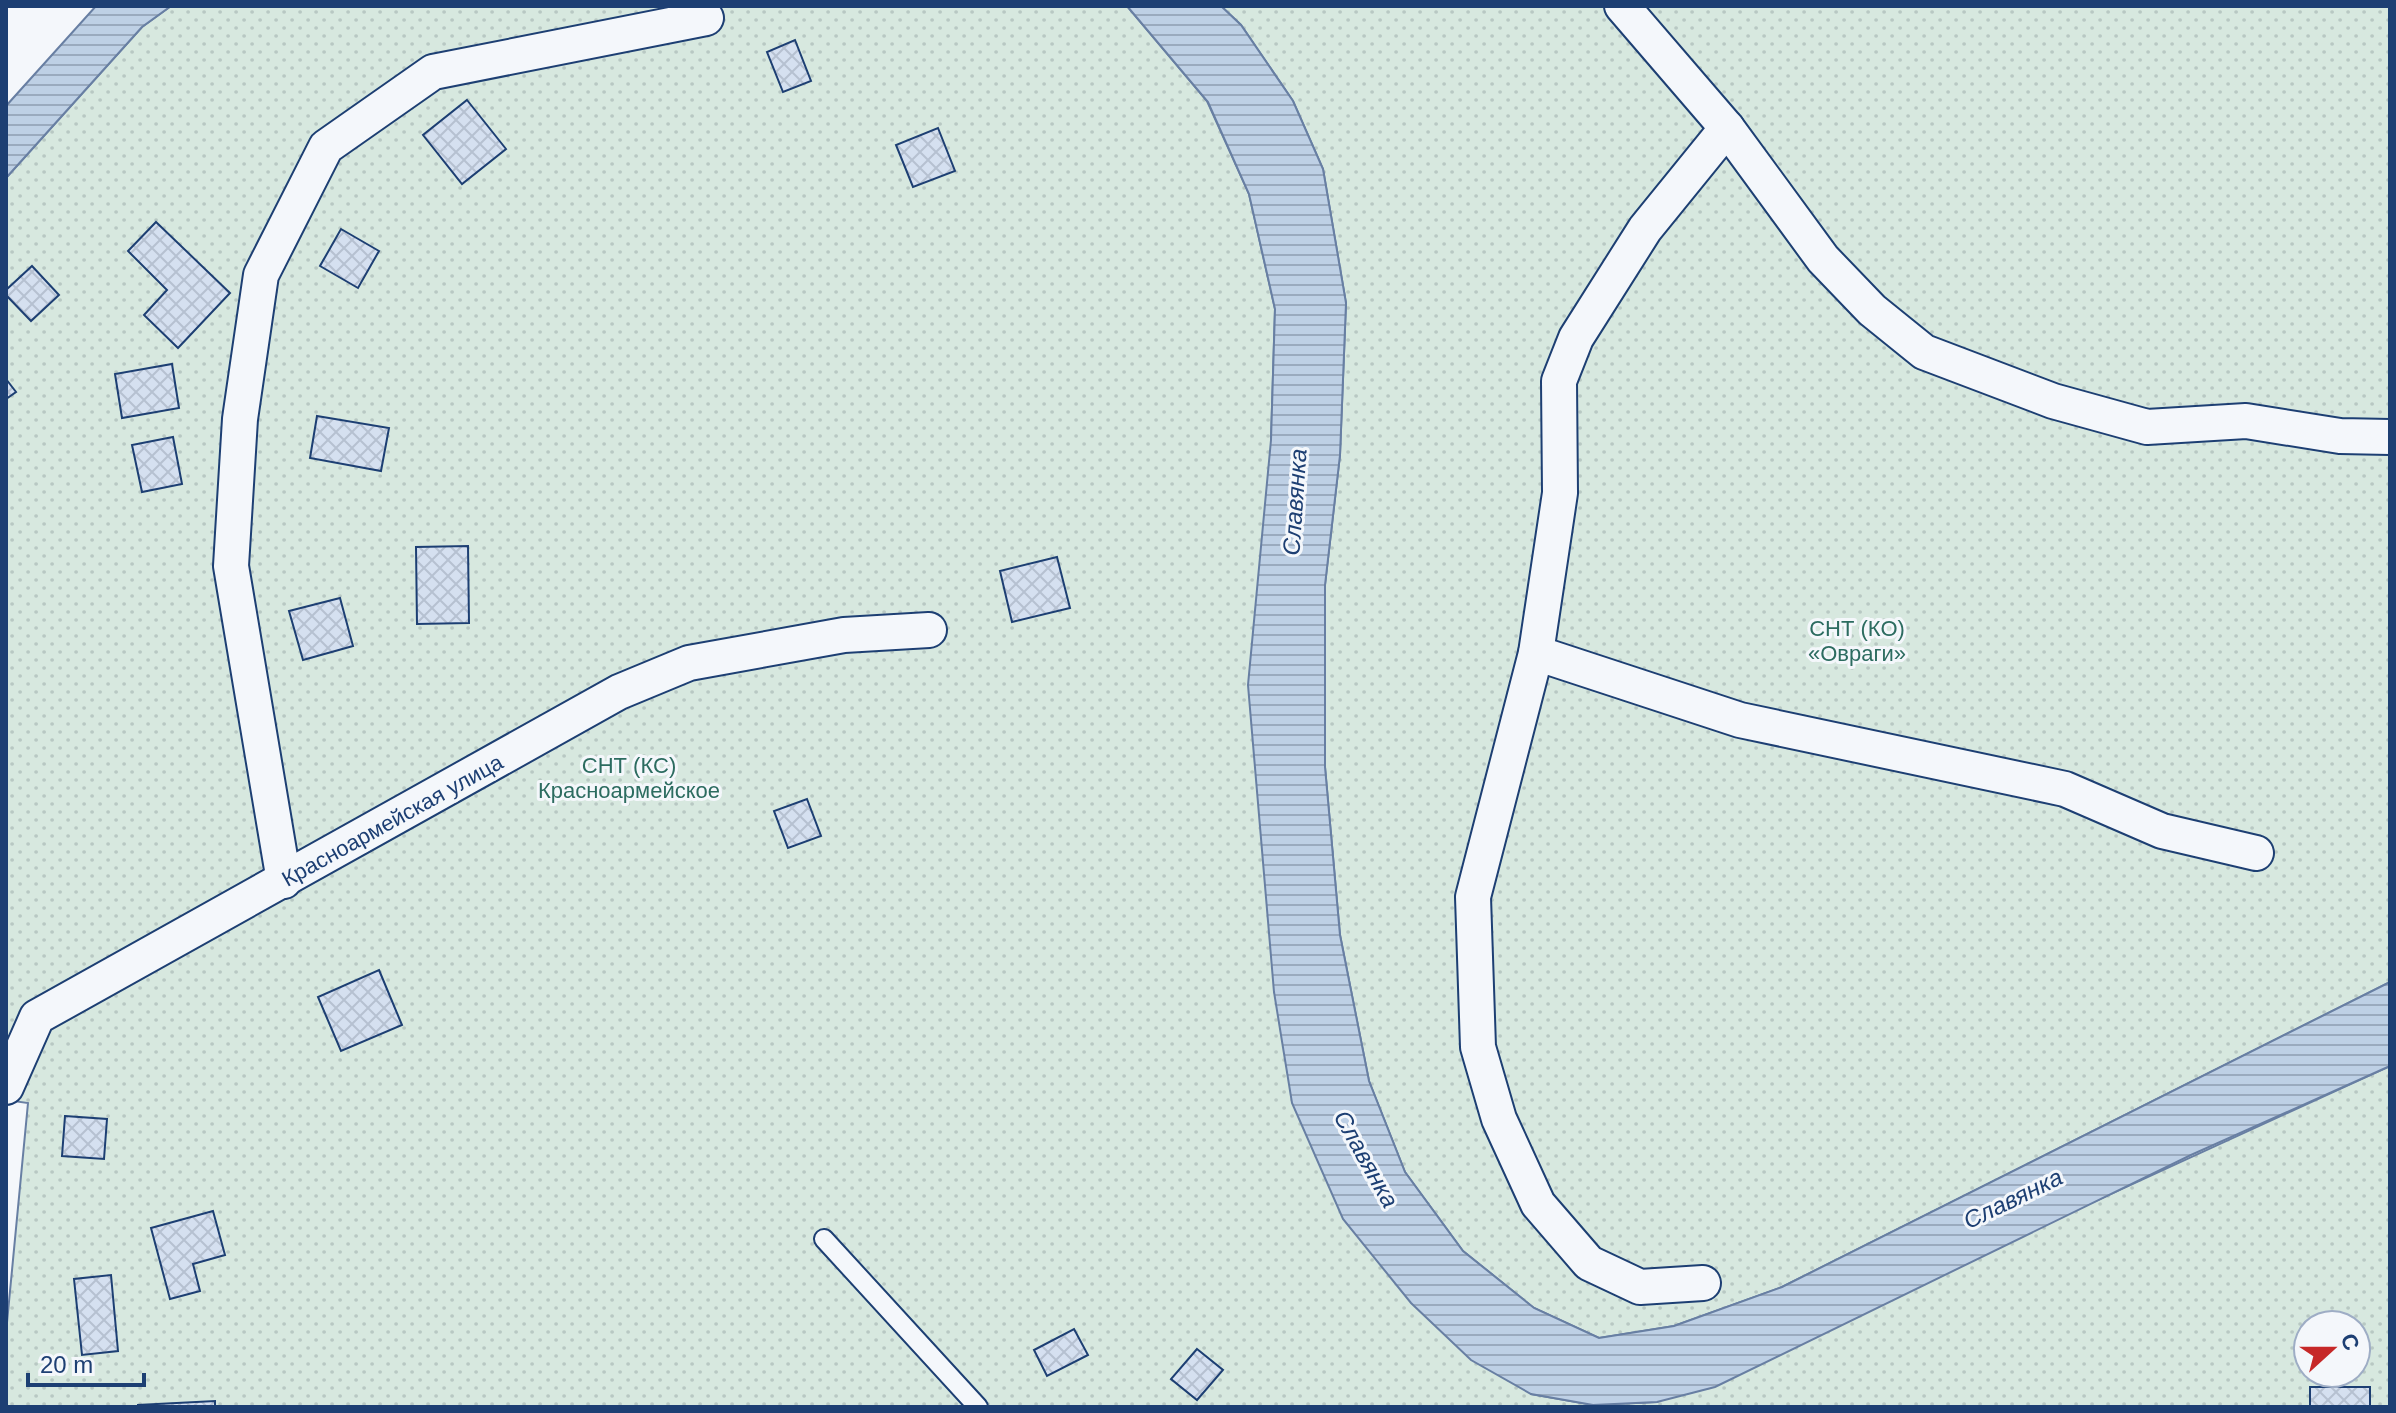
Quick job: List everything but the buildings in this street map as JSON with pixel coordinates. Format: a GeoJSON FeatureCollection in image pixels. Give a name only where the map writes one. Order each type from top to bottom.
{"type":"FeatureCollection","features":[{"type":"Feature","properties":{"kind":"street"},"geometry":{"type":"LineString","coordinates":[[1622,6],[1727,128],[1823,259],[1872,310],[1924,352],[2053,401],[2147,427],[2246,421],[2340,436],[2390,437]]}},
{"type":"Feature","properties":{"kind":"street"},"geometry":{"type":"LineString","coordinates":[[284,881],[231,566],[240,419],[261,275],[326,147],[433,72],[706,18]]}},
{"type":"Feature","properties":{"kind":"street"},"geometry":{"type":"LineString","coordinates":[[1703,1283],[1640,1287],[1589,1263],[1538,1204],[1499,1119],[1478,1047],[1473,897],[1536,653],[1560,493],[1559,381],[1576,338],[1645,229],[1727,128]]}},
{"type":"Feature","properties":{"kind":"street","name":"Красноармейская улица"},"geometry":{"type":"LineString","coordinates":[[6,1087],[37,1017],[619,692],[689,663],[844,635],[929,630]]}},
{"type":"Feature","properties":{"kind":"street"},"geometry":{"type":"LineString","coordinates":[[1536,653],[1740,720],[2065,789],[2162,831],[2256,853]]}},
{"type":"Feature","properties":{"kind":"lane"},"geometry":{"type":"LineString","coordinates":[[824,1239],[978,1407]]}},
{"type":"Feature","properties":{"kind":"green space","name":"СНТ (КС) Красноармейское"},"geometry":{"type":"Polygon","coordinates":[[[171,6],[1127,6],[1207,101],[1249,194],[1275,309],[1271,440],[1274,992],[1531,1394],[1593,1405],[1657,1402],[2390,1066],[2390,1407],[6,1407],[6,1333],[28,1103],[6,1100],[6,178],[142,27],[171,6]]]}},
{"type":"Feature","properties":{"kind":"green space","name":"СНТ (КО) «Овраги»"},"geometry":{"type":"Polygon","coordinates":[[[1221,6],[2390,6],[2390,982],[1782,1287],[1674,1326],[1599,1338],[1534,1308],[1463,1251],[1405,1172],[1369,1081],[1340,935],[1325,767],[1325,585],[1340,455],[1346,303],[1323,169],[1293,101],[1241,25],[1221,6]]]}},
{"type":"Feature","properties":{"kind":"water"},"geometry":{"type":"Polygon","coordinates":[[[96,6],[171,6],[142,27],[6,178],[6,106],[96,6]]]}},
{"type":"Feature","properties":{"kind":"water","name":"Славянка"},"geometry":{"type":"Polygon","coordinates":[[[1127,6],[1221,6],[1241,25],[1293,101],[1323,169],[1346,303],[1340,455],[1325,585],[1325,767],[1340,935],[1369,1081],[1405,1172],[1463,1251],[1534,1308],[1599,1338],[1674,1326],[1782,1287],[2390,982],[2390,1066],[2191,1155],[1715,1387],[1657,1402],[1593,1405],[1531,1394],[1471,1360],[1411,1303],[1343,1219],[1292,1103],[1274,992],[1248,685],[1271,440],[1275,309],[1249,194],[1208,102],[1127,6]]]}}]}
